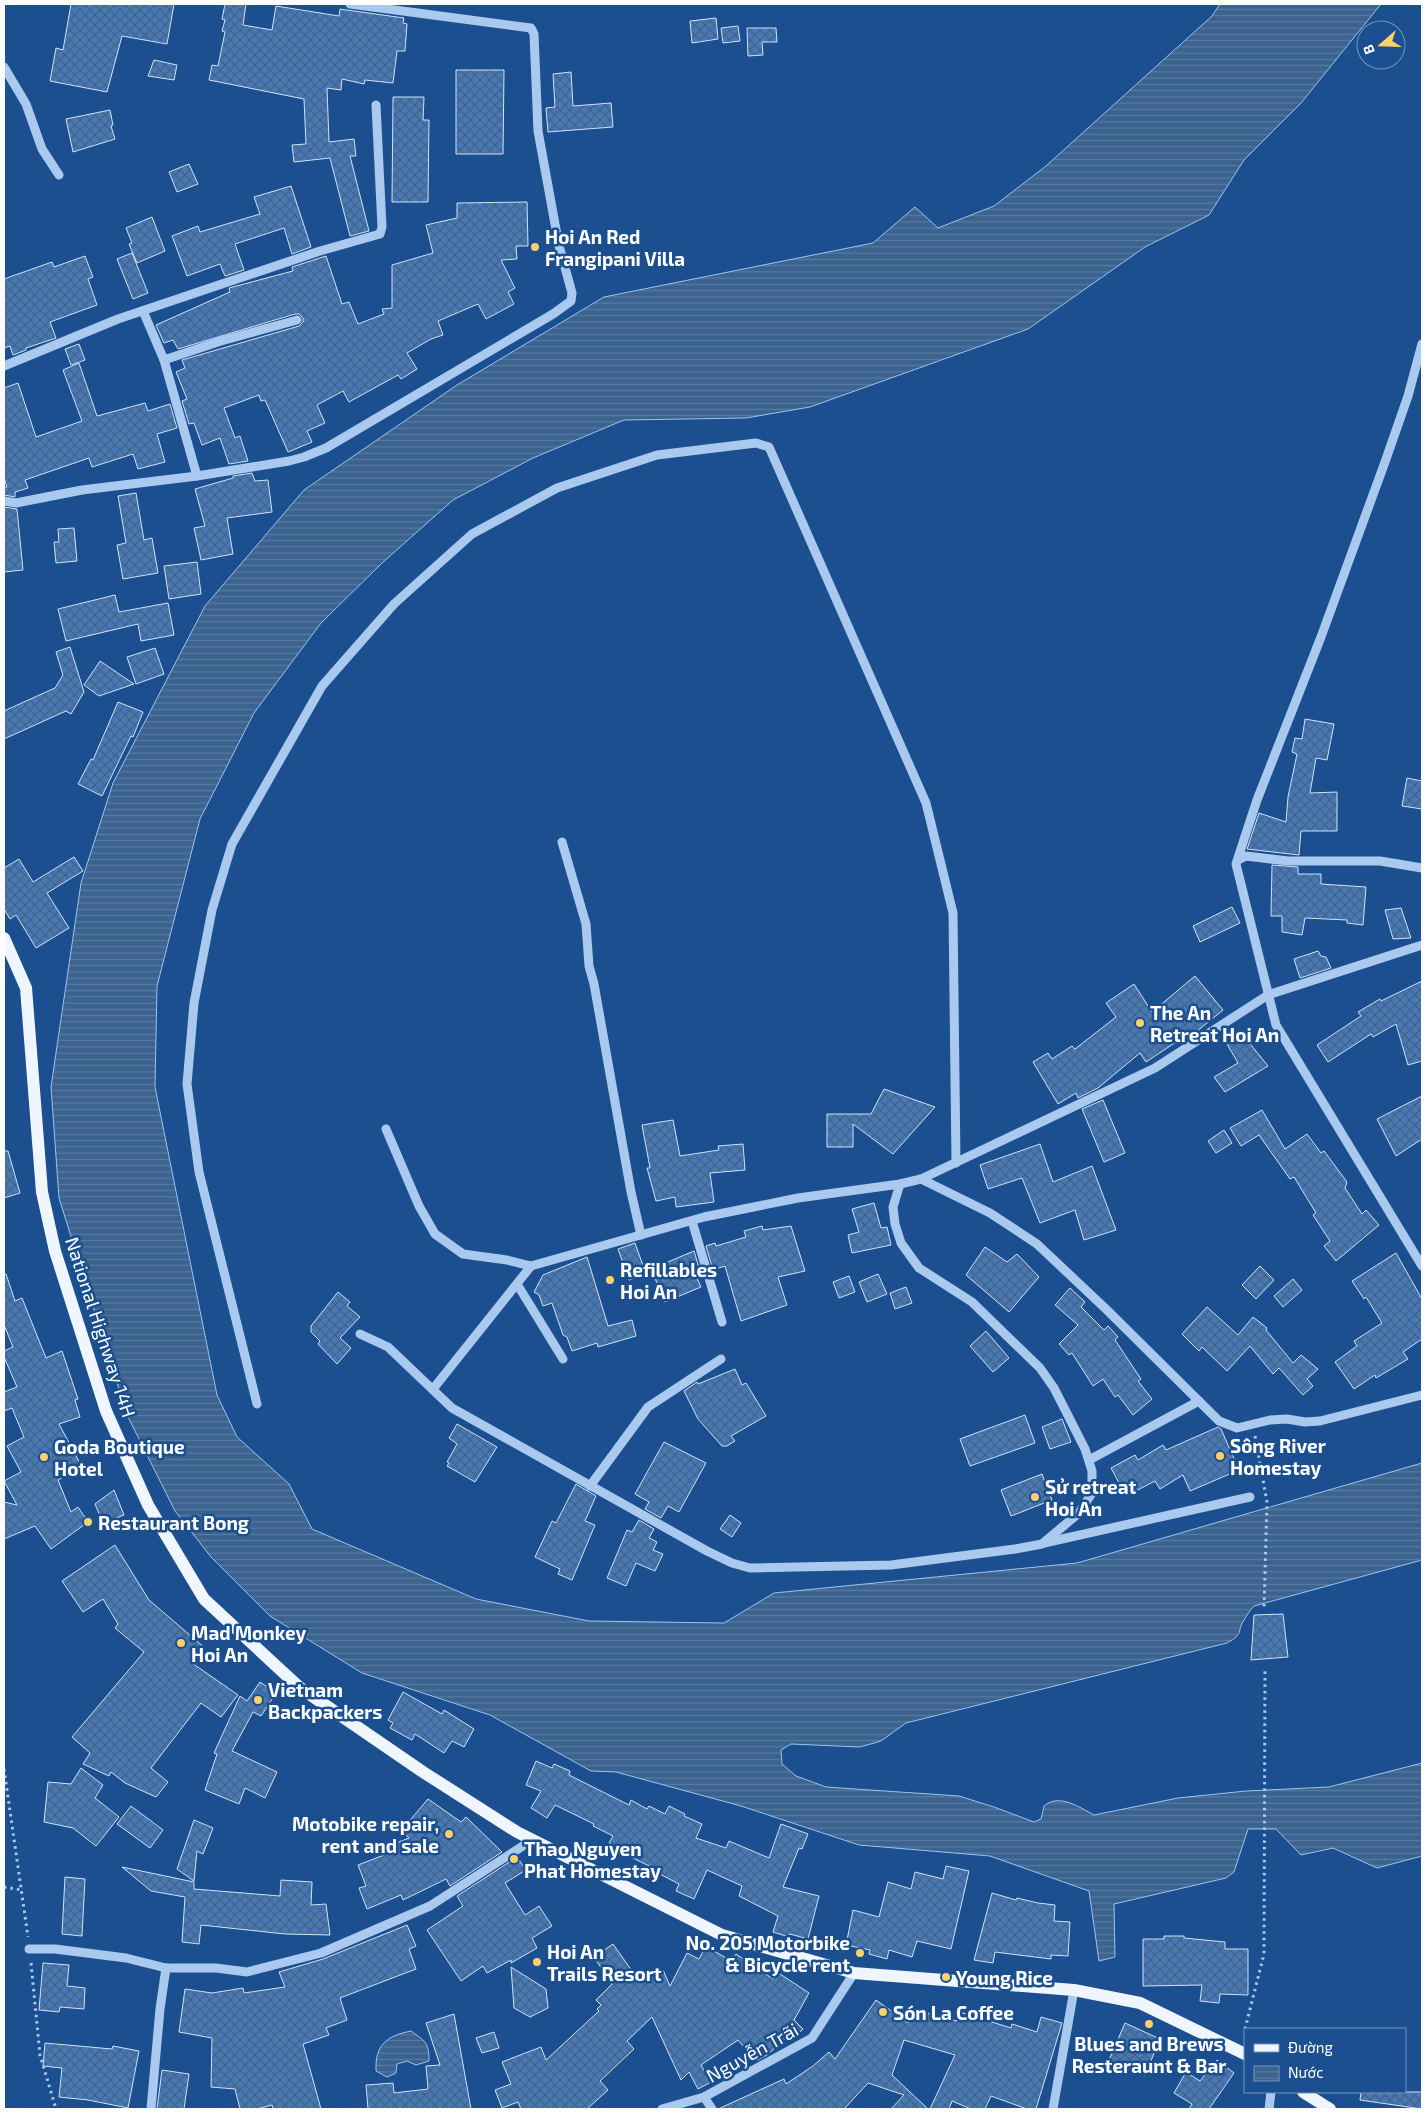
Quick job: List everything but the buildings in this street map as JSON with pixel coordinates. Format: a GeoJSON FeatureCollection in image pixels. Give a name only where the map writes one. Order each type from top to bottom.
{"type":"FeatureCollection","features":[{"type":"Feature","properties":{"kind":"main road","name":"National Highway 14H"},"geometry":{"type":"LineString","coordinates":[[4,938],[26,988],[42,1192],[55,1251],[106,1410],[148,1505],[204,1599],[299,1687],[423,1772],[532,1840],[722,1935],[854,1972],[1074,1990],[1140,2003],[1244,2054]]}},
{"type":"Feature","properties":{"kind":"main road"},"geometry":{"type":"LineString","coordinates":[[1305,2093],[1330,2109]]}},
{"type":"Feature","properties":{"kind":"street"},"geometry":{"type":"LineString","coordinates":[[4,501],[16,503],[82,490],[197,476],[304,457],[326,448],[553,314],[571,301],[572,294],[559,246],[538,131],[534,34],[531,28],[350,4]]}},
{"type":"Feature","properties":{"kind":"street"},"geometry":{"type":"LineString","coordinates":[[4,67],[26,104],[42,149],[59,175]]}},
{"type":"Feature","properties":{"kind":"street"},"geometry":{"type":"LineString","coordinates":[[4,366],[143,311],[320,251],[380,234],[382,227],[376,104]]}},
{"type":"Feature","properties":{"kind":"street"},"geometry":{"type":"LineString","coordinates":[[143,311],[164,360],[197,476]]}},
{"type":"Feature","properties":{"kind":"street"},"geometry":{"type":"LineString","coordinates":[[164,360],[221,341],[297,320]]}},
{"type":"Feature","properties":{"kind":"street"},"geometry":{"type":"LineString","coordinates":[[1422,344],[1408,396],[1385,462],[1321,637],[1257,800],[1238,860],[1237,869],[1276,1025],[1422,1266]]}},
{"type":"Feature","properties":{"kind":"street"},"geometry":{"type":"LineString","coordinates":[[257,1404],[199,1172],[187,1084],[194,1004],[212,910],[232,844],[322,686],[394,604],[472,534],[557,488],[657,455],[756,443],[769,447],[926,803],[953,913],[956,1163]]}},
{"type":"Feature","properties":{"kind":"street"},"geometry":{"type":"LineString","coordinates":[[562,842],[586,924],[588,966],[594,984],[631,1192],[641,1235]]}},
{"type":"Feature","properties":{"kind":"street"},"geometry":{"type":"LineString","coordinates":[[1238,860],[1246,856],[1288,861],[1380,861],[1422,868]]}},
{"type":"Feature","properties":{"kind":"street"},"geometry":{"type":"LineString","coordinates":[[386,1129],[419,1206],[435,1234],[463,1254],[507,1260],[531,1266],[692,1221],[798,1198],[900,1184],[921,1179],[1155,1068],[1268,996],[1422,945]]}},
{"type":"Feature","properties":{"kind":"street"},"geometry":{"type":"LineString","coordinates":[[921,1179],[990,1213],[1037,1244],[1219,1421],[1237,1428],[1253,1423],[1287,1419],[1320,1422],[1422,1395]]}},
{"type":"Feature","properties":{"kind":"street"},"geometry":{"type":"LineString","coordinates":[[900,1184],[893,1207],[895,1224],[901,1243],[918,1268],[972,1302],[1040,1368],[1054,1388],[1089,1460],[1092,1471],[1092,1493],[1079,1513],[1042,1544]]}},
{"type":"Feature","properties":{"kind":"street"},"geometry":{"type":"LineString","coordinates":[[692,1221],[722,1322]]}},
{"type":"Feature","properties":{"kind":"street"},"geometry":{"type":"LineString","coordinates":[[434,1389],[531,1266]]}},
{"type":"Feature","properties":{"kind":"street"},"geometry":{"type":"LineString","coordinates":[[517,1284],[564,1359]]}},
{"type":"Feature","properties":{"kind":"street"},"geometry":{"type":"LineString","coordinates":[[360,1334],[388,1348],[434,1389],[452,1408],[707,1552],[732,1563],[750,1568],[891,1565],[1015,1550],[1250,1497]]}},
{"type":"Feature","properties":{"kind":"street"},"geometry":{"type":"LineString","coordinates":[[590,1486],[648,1407],[720,1359]]}},
{"type":"Feature","properties":{"kind":"street"},"geometry":{"type":"LineString","coordinates":[[1089,1460],[1199,1401]]}},
{"type":"Feature","properties":{"kind":"street"},"geometry":{"type":"LineString","coordinates":[[29,1949],[55,1949],[126,1958],[166,1968],[216,1968],[247,1972],[321,1953],[430,1906],[532,1840]]}},
{"type":"Feature","properties":{"kind":"street"},"geometry":{"type":"LineString","coordinates":[[151,2109],[160,2009],[166,1968]]}},
{"type":"Feature","properties":{"kind":"street","name":"Nguyễn Trãi"},"geometry":{"type":"LineString","coordinates":[[662,2109],[704,2097],[812,2038],[854,1972]]}},
{"type":"Feature","properties":{"kind":"street"},"geometry":{"type":"LineString","coordinates":[[1052,2109],[1074,1990]]}},
{"type":"Feature","properties":{"kind":"street"},"geometry":{"type":"LineString","coordinates":[[1269,2109],[1271,2093]]}},
{"type":"Feature","properties":{"kind":"street"},"geometry":{"type":"LineString","coordinates":[[704,2097],[712,2109]]}},
{"type":"Feature","properties":{"kind":"path"},"geometry":{"type":"LineString","coordinates":[[1253,1423],[1267,1502],[1264,1608]]}},
{"type":"Feature","properties":{"kind":"path"},"geometry":{"type":"LineString","coordinates":[[1245,2028],[1264,1954],[1265,1668]]}},
{"type":"Feature","properties":{"kind":"path"},"geometry":{"type":"LineString","coordinates":[[4,1887],[22,1890]]}},
{"type":"Feature","properties":{"kind":"water"},"geometry":{"type":"Polygon","coordinates":[[[1220,4],[1381,4],[1368,20],[1356,20],[1356,35],[1301,103],[1244,160],[1209,215],[1145,247],[1028,329],[810,407],[746,418],[624,420],[533,458],[453,500],[381,564],[321,623],[254,713],[200,819],[157,986],[155,1087],[217,1395],[237,1437],[289,1484],[312,1529],[476,1599],[589,1621],[724,1623],[774,1593],[1077,1563],[1422,1463],[1422,1560],[1254,1606],[1238,1634],[1227,1643],[906,1723],[881,1741],[860,1747],[791,1744],[781,1750],[782,1764],[796,1776],[826,1787],[959,1796],[1034,1822],[1041,1819],[1044,1806],[1056,1801],[1076,1805],[1094,1815],[1178,1798],[1246,1791],[1329,1787],[1422,1763],[1422,1856],[1377,1868],[1333,1848],[1301,1855],[1276,1829],[1248,1829],[1234,1872],[1226,1878],[1114,1904],[1115,1957],[1099,1961],[1089,1891],[990,1856],[859,1845],[741,1806],[616,1772],[591,1771],[490,1715],[362,1673],[270,1616],[211,1557],[175,1511],[127,1415],[59,1198],[51,1087],[81,883],[113,783],[205,606],[304,490],[457,385],[604,297],[873,243],[915,207],[938,228],[994,206],[1046,166],[1212,16],[1220,4]]]}},
{"type":"Feature","properties":{"kind":"water"},"geometry":{"type":"Polygon","coordinates":[[[411,2031],[420,2037],[427,2046],[429,2061],[416,2065],[407,2061],[397,2064],[396,2073],[387,2077],[376,2071],[378,2054],[384,2043],[395,2036],[411,2031]]]}},
{"type":"Feature","properties":{"kind":"place","name":"Hoi An Red Frangipani Villa"},"geometry":{"type":"Point","coordinates":[535,247]}},
{"type":"Feature","properties":{"kind":"place","name":"The An Retreat Hoi An"},"geometry":{"type":"Point","coordinates":[1140,1023]}},
{"type":"Feature","properties":{"kind":"place","name":"Refillables Hoi An"},"geometry":{"type":"Point","coordinates":[610,1280]}},
{"type":"Feature","properties":{"kind":"place","name":"Sông River Homestay"},"geometry":{"type":"Point","coordinates":[1220,1456]}},
{"type":"Feature","properties":{"kind":"place","name":"Goda Boutique Hotel"},"geometry":{"type":"Point","coordinates":[44,1457]}},
{"type":"Feature","properties":{"kind":"place","name":"Sử retreat Hoi An"},"geometry":{"type":"Point","coordinates":[1035,1497]}},
{"type":"Feature","properties":{"kind":"place","name":"Restaurant Bong"},"geometry":{"type":"Point","coordinates":[88,1522]}},
{"type":"Feature","properties":{"kind":"place","name":"Mad Monkey Hoi An"},"geometry":{"type":"Point","coordinates":[181,1643]}},
{"type":"Feature","properties":{"kind":"place","name":"Vietnam Backpackers"},"geometry":{"type":"Point","coordinates":[258,1700]}},
{"type":"Feature","properties":{"kind":"place","name":"Motobike repair, rent and sale"},"geometry":{"type":"Point","coordinates":[449,1834]}},
{"type":"Feature","properties":{"kind":"place","name":"Thao Nguyen Phat Homestay"},"geometry":{"type":"Point","coordinates":[514,1859]}},
{"type":"Feature","properties":{"kind":"place","name":"No. 205 Motorbike & Bicycle rent"},"geometry":{"type":"Point","coordinates":[860,1953]}},
{"type":"Feature","properties":{"kind":"place","name":"Hoi An Trails Resort"},"geometry":{"type":"Point","coordinates":[537,1962]}},
{"type":"Feature","properties":{"kind":"place","name":"Young Rice"},"geometry":{"type":"Point","coordinates":[946,1977]}},
{"type":"Feature","properties":{"kind":"place","name":"Són La Coffee"},"geometry":{"type":"Point","coordinates":[883,2012]}},
{"type":"Feature","properties":{"kind":"place","name":"Blues and Brews Resteraunt & Bar"},"geometry":{"type":"Point","coordinates":[1149,2024]}}]}
